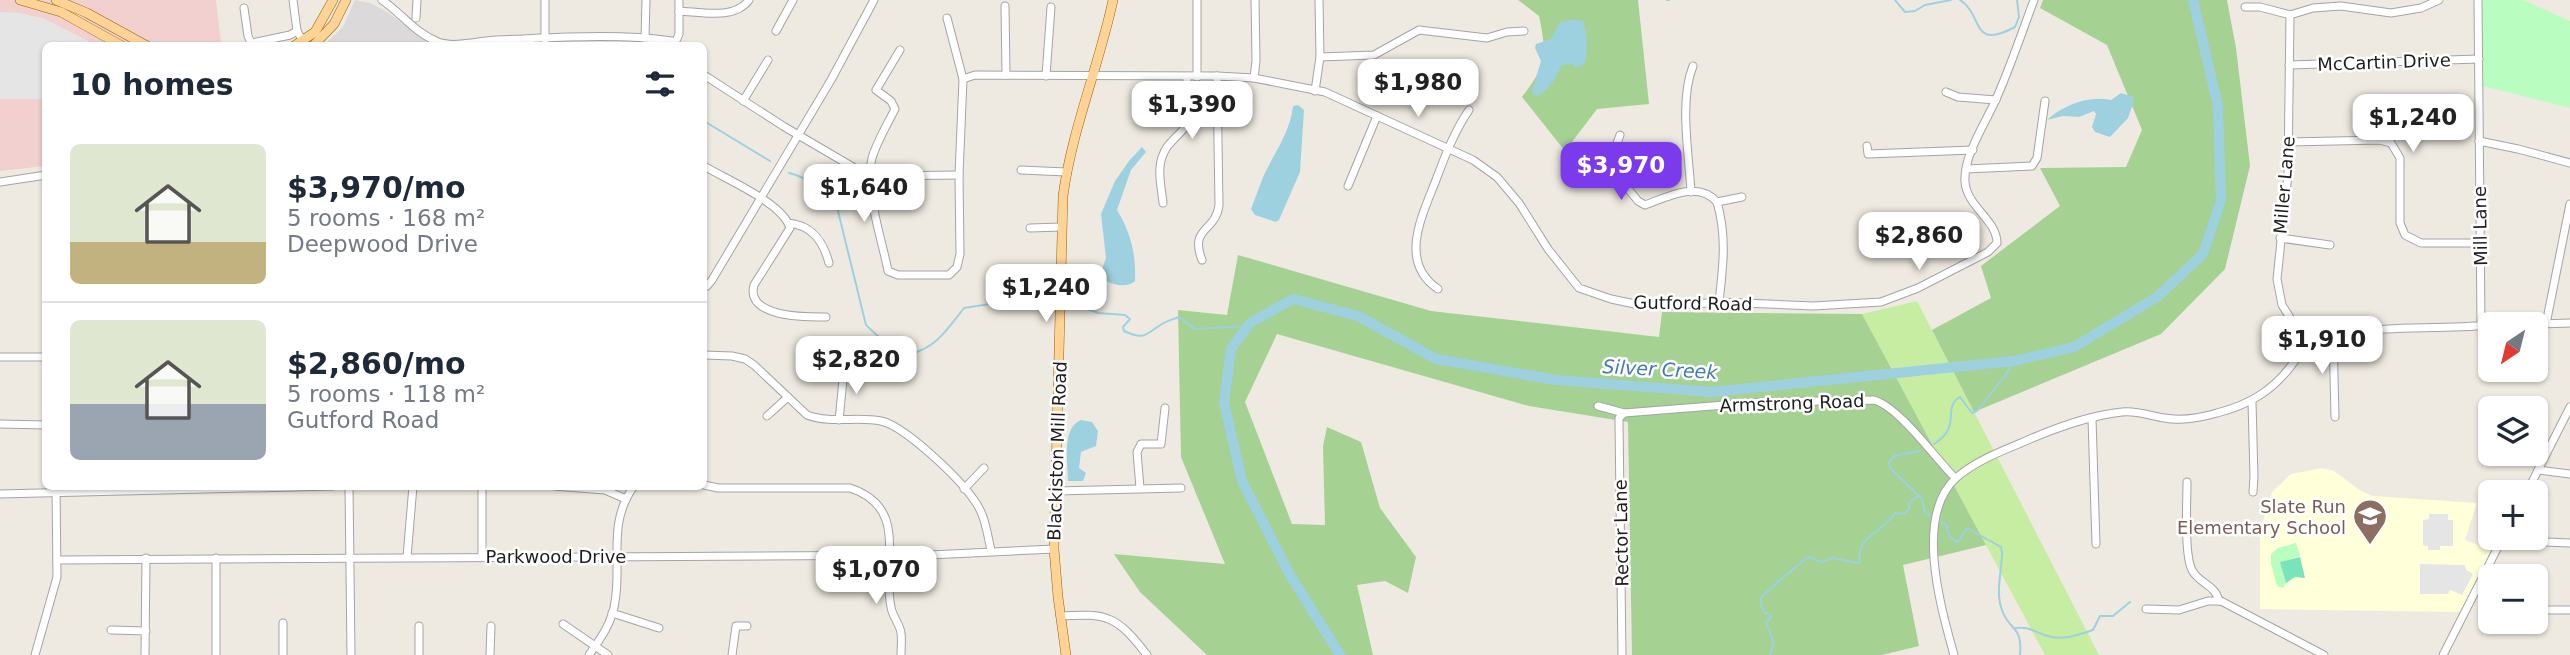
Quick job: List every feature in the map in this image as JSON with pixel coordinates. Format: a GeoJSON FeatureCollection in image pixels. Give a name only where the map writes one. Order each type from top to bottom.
{"type":"FeatureCollection","features":[{"type":"Feature","properties":{"kind":"main road"},"geometry":{"type":"LineString","coordinates":[[19,0],[61,12],[115,42]]}},
{"type":"Feature","properties":{"kind":"main road"},"geometry":{"type":"LineString","coordinates":[[56,0],[88,13],[140,42]]}},
{"type":"Feature","properties":{"kind":"main road"},"geometry":{"type":"LineString","coordinates":[[305,42],[315,32],[333,0]]}},
{"type":"Feature","properties":{"kind":"main road"},"geometry":{"type":"LineString","coordinates":[[306,42],[334,24],[346,0]]}},
{"type":"Feature","properties":{"kind":"main road","name":"Blackiston Mill Road"},"geometry":{"type":"LineString","coordinates":[[1066,655],[1054,548],[1061,227],[1066,172],[1113,0]]}},
{"type":"Feature","properties":{"kind":"street"},"geometry":{"type":"LineString","coordinates":[[293,0],[297,31],[302,42]]}},
{"type":"Feature","properties":{"kind":"street"},"geometry":{"type":"LineString","coordinates":[[382,0],[414,28],[439,42]]}},
{"type":"Feature","properties":{"kind":"street"},"geometry":{"type":"LineString","coordinates":[[416,18],[417,0]]}},
{"type":"Feature","properties":{"kind":"street"},"geometry":{"type":"LineString","coordinates":[[545,0],[545,39]]}},
{"type":"Feature","properties":{"kind":"street"},"geometry":{"type":"LineString","coordinates":[[645,38],[646,0]]}},
{"type":"Feature","properties":{"kind":"street"},"geometry":{"type":"LineString","coordinates":[[677,42],[679,0]]}},
{"type":"Feature","properties":{"kind":"street"},"geometry":{"type":"LineString","coordinates":[[679,11],[734,13],[744,8],[749,0]]}},
{"type":"Feature","properties":{"kind":"street"},"geometry":{"type":"LineString","coordinates":[[776,31],[793,0]]}},
{"type":"Feature","properties":{"kind":"street"},"geometry":{"type":"LineString","coordinates":[[1196,76],[1197,0]]}},
{"type":"Feature","properties":{"kind":"street"},"geometry":{"type":"LineString","coordinates":[[1254,78],[1255,0]]}},
{"type":"Feature","properties":{"kind":"street"},"geometry":{"type":"LineString","coordinates":[[1315,91],[1320,57],[1319,0]]}},
{"type":"Feature","properties":{"kind":"street"},"geometry":{"type":"LineString","coordinates":[[2034,0],[1966,169],[2032,166],[2037,158],[2045,101]]}},
{"type":"Feature","properties":{"kind":"street"},"geometry":{"type":"LineString","coordinates":[[2245,7],[2260,4],[2290,15],[2342,3],[2379,13],[2391,13],[2421,8],[2439,0]]}},
{"type":"Feature","properties":{"kind":"street","name":"Mill Lane"},"geometry":{"type":"LineString","coordinates":[[2478,0],[2481,312]]}},
{"type":"Feature","properties":{"kind":"street"},"geometry":{"type":"LineString","coordinates":[[707,286],[831,80],[872,1]]}},
{"type":"Feature","properties":{"kind":"street"},"geometry":{"type":"LineString","coordinates":[[1005,6],[1006,75]]}},
{"type":"Feature","properties":{"kind":"street"},"geometry":{"type":"LineString","coordinates":[[1046,76],[1051,7]]}},
{"type":"Feature","properties":{"kind":"street"},"geometry":{"type":"LineString","coordinates":[[244,8],[251,42]]}},
{"type":"Feature","properties":{"kind":"street","name":"Miller Lane"},"geometry":{"type":"LineString","coordinates":[[2290,15],[2289,142],[2277,279],[2280,300],[2308,346]]}},
{"type":"Feature","properties":{"kind":"street"},"geometry":{"type":"LineString","coordinates":[[900,50],[876,90],[891,101],[895,109],[873,157],[871,188],[888,271],[892,275],[948,275],[957,267],[960,254],[962,79],[947,18]]}},
{"type":"Feature","properties":{"kind":"street"},"geometry":{"type":"LineString","coordinates":[[1320,57],[1374,55],[1419,30],[1487,38],[1507,32],[1524,31]]}},
{"type":"Feature","properties":{"kind":"street"},"geometry":{"type":"LineString","coordinates":[[260,42],[297,31]]}},
{"type":"Feature","properties":{"kind":"street"},"geometry":{"type":"LineString","coordinates":[[486,42],[645,38],[674,42]]}},
{"type":"Feature","properties":{"kind":"street","name":"McCartin Drive"},"geometry":{"type":"LineString","coordinates":[[2289,65],[2479,59]]}},
{"type":"Feature","properties":{"kind":"street"},"geometry":{"type":"LineString","coordinates":[[743,101],[768,60]]}},
{"type":"Feature","properties":{"kind":"street"},"geometry":{"type":"LineString","coordinates":[[1691,192],[1687,106],[1688,77],[1693,66]]}},
{"type":"Feature","properties":{"kind":"street","name":"Gutford Road"},"geometry":{"type":"LineString","coordinates":[[962,79],[975,75],[1254,78],[1347,101],[1472,160],[1497,177],[1519,203],[1548,248],[1579,288],[1635,304],[1670,306],[1718,302],[1813,306],[1881,302],[1918,288],[1988,252],[1997,243],[1992,227],[1968,194],[1965,183],[1966,169]]}},
{"type":"Feature","properties":{"kind":"street"},"geometry":{"type":"LineString","coordinates":[[1202,260],[1198,248],[1200,233],[1218,215],[1219,205],[1217,76]]}},
{"type":"Feature","properties":{"kind":"street"},"geometry":{"type":"LineString","coordinates":[[707,77],[859,170],[880,176],[959,176]]}},
{"type":"Feature","properties":{"kind":"street"},"geometry":{"type":"LineString","coordinates":[[1163,203],[1158,173],[1168,145],[1187,125],[1187,77]]}},
{"type":"Feature","properties":{"kind":"street"},"geometry":{"type":"LineString","coordinates":[[1946,92],[1958,97],[1996,100]]}},
{"type":"Feature","properties":{"kind":"street"},"geometry":{"type":"LineString","coordinates":[[1438,289],[1426,281],[1420,271],[1416,237],[1448,148],[1469,110]]}},
{"type":"Feature","properties":{"kind":"street"},"geometry":{"type":"LineString","coordinates":[[1348,186],[1377,116]]}},
{"type":"Feature","properties":{"kind":"street"},"geometry":{"type":"LineString","coordinates":[[1620,135],[1616,146],[1629,190],[1638,201],[1645,205],[1665,195],[1691,192],[1713,198],[1717,202],[1723,232],[1724,260],[1718,302]]}},
{"type":"Feature","properties":{"kind":"street"},"geometry":{"type":"LineString","coordinates":[[2289,142],[2380,140],[2391,143],[2399,158],[2400,223],[2405,235],[2421,243],[2480,243]]}},
{"type":"Feature","properties":{"kind":"street"},"geometry":{"type":"LineString","coordinates":[[2479,141],[2570,163]]}},
{"type":"Feature","properties":{"kind":"street"},"geometry":{"type":"LineString","coordinates":[[1867,146],[1868,154],[1973,150]]}},
{"type":"Feature","properties":{"kind":"street"},"geometry":{"type":"LineString","coordinates":[[707,168],[779,211],[790,228],[754,285],[752,293],[755,300],[778,314],[826,317]]}},
{"type":"Feature","properties":{"kind":"street"},"geometry":{"type":"LineString","coordinates":[[1021,170],[1066,172]]}},
{"type":"Feature","properties":{"kind":"street"},"geometry":{"type":"LineString","coordinates":[[0,182],[42,177]]}},
{"type":"Feature","properties":{"kind":"street"},"geometry":{"type":"LineString","coordinates":[[1717,202],[1742,197]]}},
{"type":"Feature","properties":{"kind":"street"},"geometry":{"type":"LineString","coordinates":[[2548,314],[2570,204]]}},
{"type":"Feature","properties":{"kind":"street"},"geometry":{"type":"LineString","coordinates":[[788,223],[800,224],[815,233],[830,263]]}},
{"type":"Feature","properties":{"kind":"street"},"geometry":{"type":"LineString","coordinates":[[1030,228],[1061,227]]}},
{"type":"Feature","properties":{"kind":"street"},"geometry":{"type":"LineString","coordinates":[[2280,238],[2330,245]]}},
{"type":"Feature","properties":{"kind":"street"},"geometry":{"type":"LineString","coordinates":[[2548,324],[2570,323]]}},
{"type":"Feature","properties":{"kind":"street"},"geometry":{"type":"LineString","coordinates":[[1954,655],[1942,609],[1933,533],[1941,499],[1955,478],[1970,467],[2045,433],[2092,419],[2129,412],[2171,419],[2199,418],[2252,401],[2273,386],[2308,346],[2333,335],[2478,326]]}},
{"type":"Feature","properties":{"kind":"street"},"geometry":{"type":"LineString","coordinates":[[2333,335],[2337,406],[2335,417]]}},
{"type":"Feature","properties":{"kind":"street"},"geometry":{"type":"LineString","coordinates":[[707,355],[745,359],[807,415],[818,420],[881,421],[898,427],[936,459],[975,500],[984,520],[990,550]]}},
{"type":"Feature","properties":{"kind":"street"},"geometry":{"type":"LineString","coordinates":[[0,357],[42,357]]}},
{"type":"Feature","properties":{"kind":"street"},"geometry":{"type":"LineString","coordinates":[[839,420],[844,370]]}},
{"type":"Feature","properties":{"kind":"street"},"geometry":{"type":"LineString","coordinates":[[767,416],[788,397]]}},
{"type":"Feature","properties":{"kind":"street","name":"Armstrong Road"},"geometry":{"type":"LineString","coordinates":[[1598,406],[1624,413],[1763,402],[1877,401],[1898,415],[1955,478]]}},
{"type":"Feature","properties":{"kind":"street"},"geometry":{"type":"LineString","coordinates":[[2252,401],[2253,492]]}},
{"type":"Feature","properties":{"kind":"street"},"geometry":{"type":"LineString","coordinates":[[2533,480],[2570,407]]}},
{"type":"Feature","properties":{"kind":"street"},"geometry":{"type":"LineString","coordinates":[[1140,488],[1137,452],[1141,444],[1161,444],[1165,408]]}},
{"type":"Feature","properties":{"kind":"street","name":"Rector Lane"},"geometry":{"type":"LineString","coordinates":[[1622,655],[1619,418],[1624,413]]}},
{"type":"Feature","properties":{"kind":"street"},"geometry":{"type":"LineString","coordinates":[[2092,419],[2096,544]]}},
{"type":"Feature","properties":{"kind":"street"},"geometry":{"type":"LineString","coordinates":[[0,424],[42,425]]}},
{"type":"Feature","properties":{"kind":"street"},"geometry":{"type":"LineString","coordinates":[[964,489],[984,468]]}},
{"type":"Feature","properties":{"kind":"street"},"geometry":{"type":"LineString","coordinates":[[2538,470],[2570,474]]}},
{"type":"Feature","properties":{"kind":"street"},"geometry":{"type":"LineString","coordinates":[[2187,482],[2189,565],[2198,579],[2215,590],[2219,601]]}},
{"type":"Feature","properties":{"kind":"street"},"geometry":{"type":"LineString","coordinates":[[707,486],[718,488],[850,488],[864,492],[876,500],[885,514],[890,537],[891,609],[901,632],[901,655]]}},
{"type":"Feature","properties":{"kind":"street"},"geometry":{"type":"LineString","coordinates":[[1056,491],[1181,488]]}},
{"type":"Feature","properties":{"kind":"street"},"geometry":{"type":"LineString","coordinates":[[0,494],[56,490],[57,577],[35,655]]}},
{"type":"Feature","properties":{"kind":"street"},"geometry":{"type":"LineString","coordinates":[[349,490],[351,655]]}},
{"type":"Feature","properties":{"kind":"street"},"geometry":{"type":"LineString","coordinates":[[407,557],[413,490]]}},
{"type":"Feature","properties":{"kind":"street"},"geometry":{"type":"LineString","coordinates":[[482,490],[482,556]]}},
{"type":"Feature","properties":{"kind":"street"},"geometry":{"type":"LineString","coordinates":[[605,490],[626,499]]}},
{"type":"Feature","properties":{"kind":"street"},"geometry":{"type":"LineString","coordinates":[[589,655],[608,627],[615,602],[618,518],[632,490]]}},
{"type":"Feature","properties":{"kind":"street"},"geometry":{"type":"LineString","coordinates":[[2548,543],[2570,544]]}},
{"type":"Feature","properties":{"kind":"street","name":"Parkwood Drive"},"geometry":{"type":"LineString","coordinates":[[57,560],[930,555],[1054,548]]}},
{"type":"Feature","properties":{"kind":"street"},"geometry":{"type":"LineString","coordinates":[[145,655],[146,558]]}},
{"type":"Feature","properties":{"kind":"street"},"geometry":{"type":"LineString","coordinates":[[216,558],[216,655]]}},
{"type":"Feature","properties":{"kind":"street"},"geometry":{"type":"LineString","coordinates":[[2443,655],[2478,587]]}},
{"type":"Feature","properties":{"kind":"street"},"geometry":{"type":"LineString","coordinates":[[2146,609],[2179,610],[2208,601],[2219,601],[2324,655]]}},
{"type":"Feature","properties":{"kind":"street"},"geometry":{"type":"LineString","coordinates":[[2548,610],[2570,610]]}},
{"type":"Feature","properties":{"kind":"street"},"geometry":{"type":"LineString","coordinates":[[612,613],[659,628]]}},
{"type":"Feature","properties":{"kind":"street"},"geometry":{"type":"LineString","coordinates":[[1060,616],[1102,615],[1122,626],[1147,655]]}},
{"type":"Feature","properties":{"kind":"street"},"geometry":{"type":"LineString","coordinates":[[283,623],[284,655]]}},
{"type":"Feature","properties":{"kind":"street"},"geometry":{"type":"LineString","coordinates":[[563,625],[608,655]]}},
{"type":"Feature","properties":{"kind":"street"},"geometry":{"type":"LineString","coordinates":[[419,626],[419,655]]}},
{"type":"Feature","properties":{"kind":"street"},"geometry":{"type":"LineString","coordinates":[[490,655],[491,626]]}},
{"type":"Feature","properties":{"kind":"street"},"geometry":{"type":"LineString","coordinates":[[732,655],[736,626],[747,626]]}},
{"type":"Feature","properties":{"kind":"street"},"geometry":{"type":"LineString","coordinates":[[111,630],[146,631]]}},
{"type":"Feature","properties":{"kind":"shaded area"},"geometry":{"type":"Polygon","coordinates":[[[0,0],[216,0],[221,42],[42,42],[42,166],[0,171],[0,0]]]}},
{"type":"Feature","properties":{"kind":"shaded area"},"geometry":{"type":"Polygon","coordinates":[[[355,0],[370,3],[387,12],[427,42],[327,42],[343,27],[355,0]]]}},
{"type":"Feature","properties":{"kind":"shaded area"},"geometry":{"type":"Polygon","coordinates":[[[0,12],[43,18],[90,42],[42,42],[42,99],[0,99],[0,12]]]}},
{"type":"Feature","properties":{"kind":"shaded area","name":"Slate Run Elementary School"},"geometry":{"type":"Polygon","coordinates":[[[2322,468],[2334,471],[2361,491],[2373,496],[2477,503],[2465,540],[2478,545],[2478,550],[2493,551],[2486,564],[2478,564],[2478,581],[2462,612],[2260,609],[2260,531],[2272,492],[2291,474],[2322,468]]]}},
{"type":"Feature","properties":{"kind":"shaded area"},"geometry":{"type":"Polygon","coordinates":[[[2429,514],[2448,514],[2448,520],[2453,520],[2453,546],[2428,550],[2428,546],[2423,545],[2423,520],[2429,519],[2429,514]]]}},
{"type":"Feature","properties":{"kind":"shaded area"},"geometry":{"type":"Polygon","coordinates":[[[2420,564],[2465,565],[2466,570],[2473,574],[2462,595],[2450,590],[2448,594],[2420,594],[2420,564]]]}},
{"type":"Feature","properties":{"kind":"green space"},"geometry":{"type":"Polygon","coordinates":[[[1518,0],[1638,0],[1649,104],[1597,109],[1565,151],[1522,97],[1540,68],[1544,50],[1539,16],[1518,0]]]}},
{"type":"Feature","properties":{"kind":"green space"},"geometry":{"type":"Polygon","coordinates":[[[2043,0],[2227,0],[2236,48],[2250,166],[2225,269],[2161,334],[1974,412],[1932,330],[1991,298],[1981,266],[2060,206],[2040,168],[2126,167],[2142,130],[2107,45],[2040,8],[2043,0]]]}},
{"type":"Feature","properties":{"kind":"green space"},"geometry":{"type":"Polygon","coordinates":[[[2483,0],[2523,0],[2570,21],[2570,108],[2483,86],[2483,0]]]}},
{"type":"Feature","properties":{"kind":"green space"},"geometry":{"type":"Polygon","coordinates":[[[1238,255],[1431,311],[1659,337],[1662,312],[1862,314],[1986,545],[1903,565],[1919,646],[1882,655],[1632,655],[1628,422],[1529,406],[1277,334],[1245,402],[1292,524],[1325,525],[1323,446],[1327,427],[1361,442],[1380,508],[1416,557],[1408,593],[1385,581],[1357,585],[1373,655],[1207,655],[1140,592],[1114,554],[1225,564],[1181,457],[1178,310],[1227,315],[1238,255]]]}},
{"type":"Feature","properties":{"kind":"green space"},"geometry":{"type":"Polygon","coordinates":[[[1917,301],[2099,655],[2045,655],[1862,314],[1917,301]]]}},
{"type":"Feature","properties":{"kind":"green space"},"geometry":{"type":"Polygon","coordinates":[[[2296,543],[2300,556],[2281,562],[2286,583],[2283,588],[2277,586],[2271,554],[2278,548],[2296,543]]]}},
{"type":"Feature","properties":{"kind":"green space"},"geometry":{"type":"Polygon","coordinates":[[[2300,557],[2305,578],[2295,577],[2286,583],[2280,562],[2300,557]]]}},
{"type":"Feature","properties":{"kind":"water"},"geometry":{"type":"Polygon","coordinates":[[[1583,21],[1587,48],[1584,64],[1576,68],[1572,64],[1562,65],[1548,88],[1538,96],[1533,94],[1541,61],[1536,44],[1551,39],[1560,22],[1583,21]]]}},
{"type":"Feature","properties":{"kind":"water"},"geometry":{"type":"Polygon","coordinates":[[[2121,93],[2133,97],[2134,101],[2128,118],[2110,137],[2095,132],[2092,127],[2096,114],[2094,111],[2079,117],[2063,116],[2047,120],[2061,110],[2085,100],[2111,100],[2121,93]]]}},
{"type":"Feature","properties":{"kind":"water"},"geometry":{"type":"Polygon","coordinates":[[[1298,105],[1304,110],[1300,172],[1276,222],[1255,215],[1251,209],[1263,177],[1285,134],[1293,106],[1298,105]]]}},
{"type":"Feature","properties":{"kind":"water"},"geometry":{"type":"Polygon","coordinates":[[[1142,147],[1146,152],[1131,170],[1117,210],[1132,244],[1135,281],[1127,285],[1117,285],[1099,278],[1106,258],[1101,214],[1115,181],[1142,147]]]}},
{"type":"Feature","properties":{"kind":"water"},"geometry":{"type":"Polygon","coordinates":[[[1081,420],[1092,422],[1098,431],[1096,446],[1081,452],[1079,468],[1086,473],[1083,481],[1068,481],[1068,438],[1075,424],[1081,420]]]}},
{"type":"Feature","properties":{"kind":"waterway"},"geometry":{"type":"LineString","coordinates":[[1895,0],[1905,12],[1951,0]]}},
{"type":"Feature","properties":{"kind":"waterway"},"geometry":{"type":"LineString","coordinates":[[1960,0],[1967,6],[1984,33],[1991,35],[2015,27],[2019,17],[2017,0]]}},
{"type":"Feature","properties":{"kind":"waterway","name":"Silver Creek"},"geometry":{"type":"LineString","coordinates":[[1340,655],[1290,575],[1242,481],[1224,403],[1231,349],[1250,323],[1293,299],[1358,316],[1436,359],[1556,380],[1711,392],[2014,361],[2074,347],[2157,297],[2203,254],[2221,200],[2218,106],[2193,0]]}},
{"type":"Feature","properties":{"kind":"waterway"},"geometry":{"type":"LineString","coordinates":[[707,123],[770,161]]}},
{"type":"Feature","properties":{"kind":"waterway"},"geometry":{"type":"LineString","coordinates":[[789,173],[815,185],[836,203],[866,325],[882,340],[907,355],[933,343],[964,308],[1016,300],[1027,293],[1051,296]]}},
{"type":"Feature","properties":{"kind":"waterway"},"geometry":{"type":"LineString","coordinates":[[1075,304],[1098,313],[1125,315],[1130,319],[1123,327],[1124,331],[1137,336],[1145,335],[1179,317],[1195,329],[1248,326]]}},
{"type":"Feature","properties":{"kind":"waterway"},"geometry":{"type":"LineString","coordinates":[[1934,444],[1948,431],[1955,401],[1960,397],[1972,413],[1977,411],[2014,361]]}},
{"type":"Feature","properties":{"kind":"waterway"},"geometry":{"type":"LineString","coordinates":[[1919,451],[1894,456],[1889,462],[1890,468],[1922,499],[1925,512],[1931,517]]}},
{"type":"Feature","properties":{"kind":"waterway"},"geometry":{"type":"LineString","coordinates":[[1770,655],[1774,643],[1766,622],[1771,618],[1761,606],[1761,598],[1808,557],[1822,562],[1832,558],[1860,562],[1860,553],[1866,541],[1895,513],[1904,514],[1910,508],[1908,504],[1918,496]]}},
{"type":"Feature","properties":{"kind":"waterway"},"geometry":{"type":"LineString","coordinates":[[1939,521],[1947,526],[1953,540],[1958,542],[1967,528],[2001,547],[2000,603],[2005,617],[2019,638],[2020,655]]}},
{"type":"Feature","properties":{"kind":"waterway"},"geometry":{"type":"LineString","coordinates":[[2016,628],[2059,638],[2070,637],[2093,630],[2100,616],[2113,616],[2130,602]]}},
{"type":"Feature","properties":{"kind":"place","name":"Slate Run Elementary School"},"geometry":{"type":"Point","coordinates":[2370,546]}}]}
